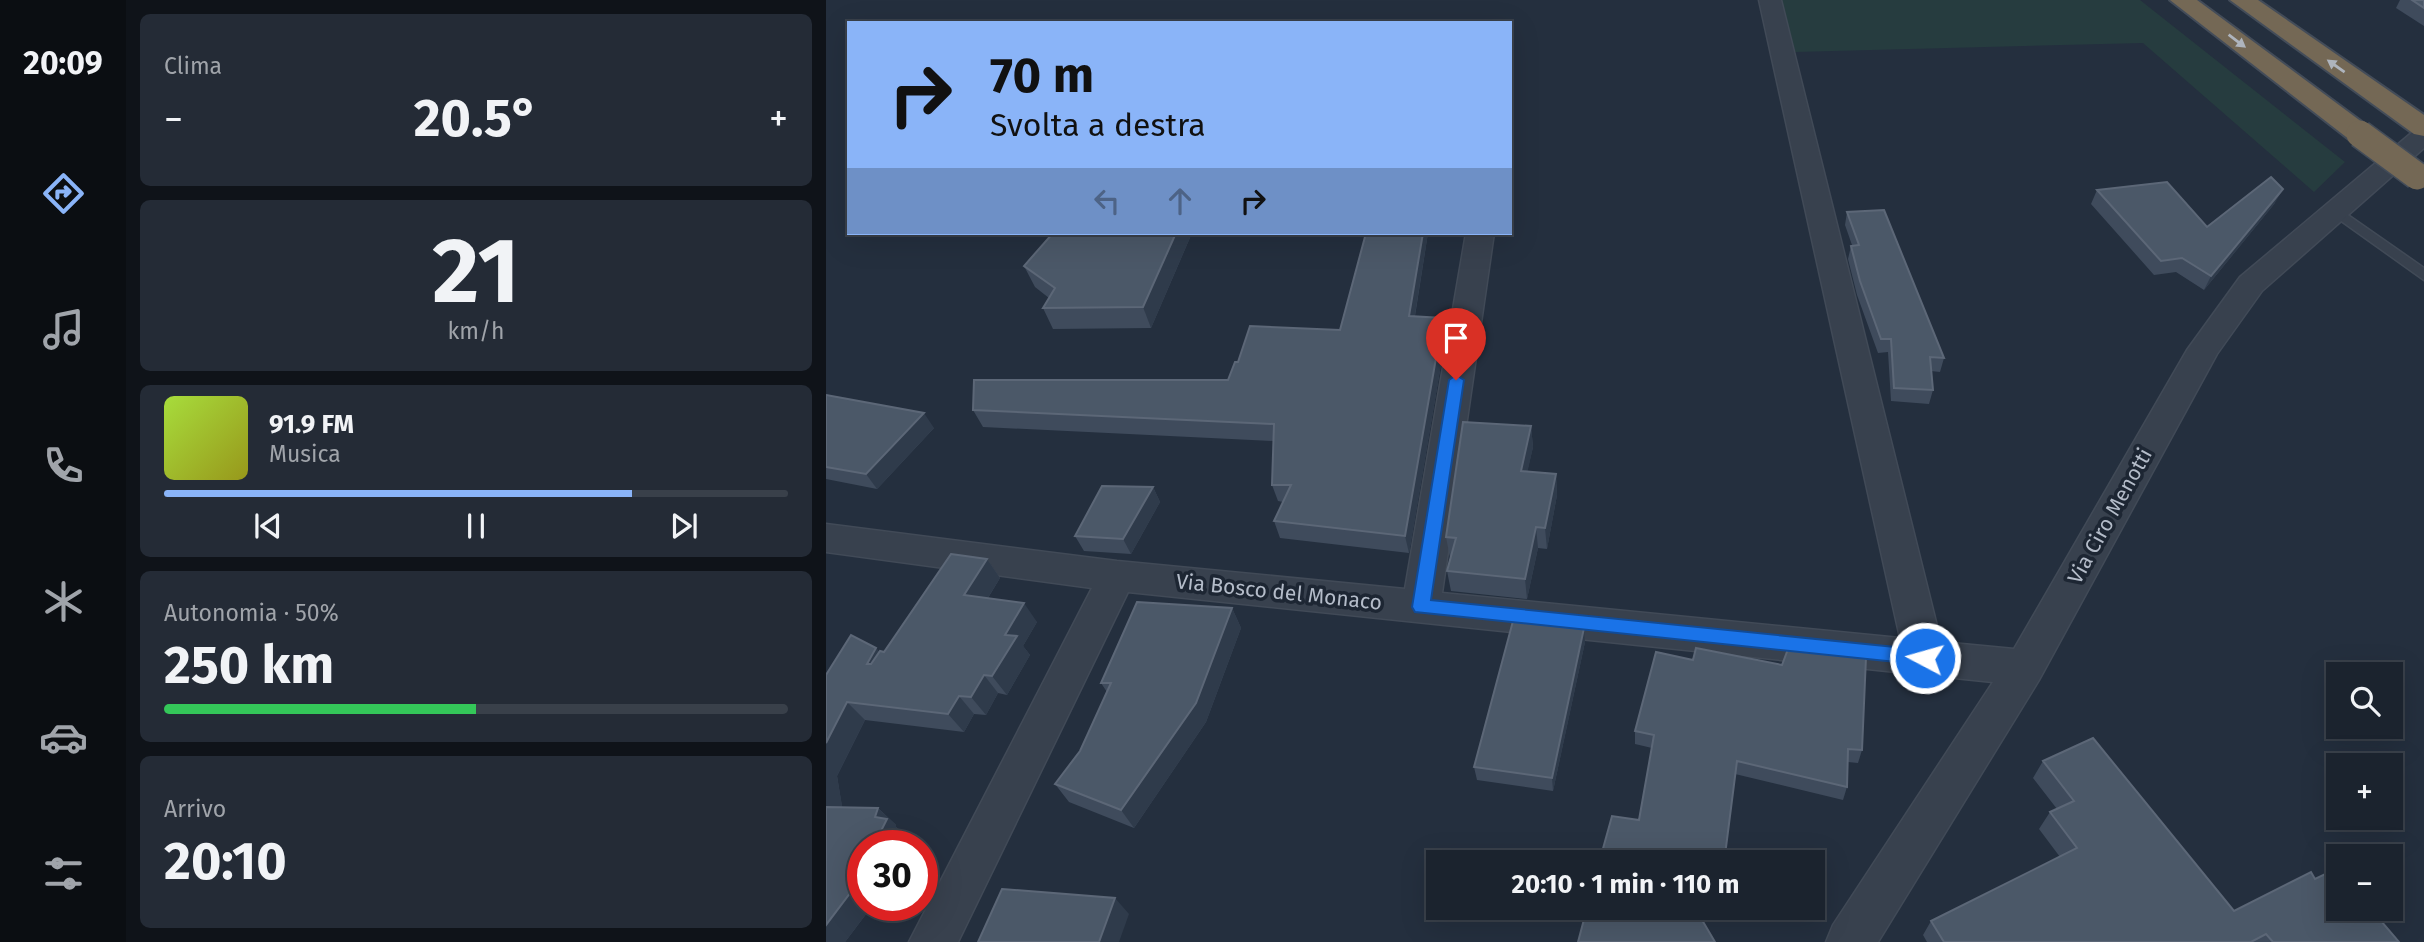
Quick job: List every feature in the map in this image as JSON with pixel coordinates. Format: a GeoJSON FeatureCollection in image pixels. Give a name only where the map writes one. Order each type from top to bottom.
{"type":"FeatureCollection","features":[{"type":"Feature","properties":{"kind":"highway"},"geometry":{"type":"LineString","coordinates":[[2182,0],[2420,179]]}},
{"type":"Feature","properties":{"kind":"highway"},"geometry":{"type":"LineString","coordinates":[[2242,0],[2424,128]]}},
{"type":"Feature","properties":{"kind":"street"},"geometry":{"type":"LineString","coordinates":[[1770,0],[1925,658]]}},
{"type":"Feature","properties":{"kind":"street","name":"Via Ciro Menotti"},"geometry":{"type":"LineString","coordinates":[[1850,942],[2025,668],[2203,351],[2252,284],[2424,135]]}},
{"type":"Feature","properties":{"kind":"street"},"geometry":{"type":"LineString","coordinates":[[1421,607],[1480,235]]}},
{"type":"Feature","properties":{"kind":"street","name":"Via Bosco del Monaco"},"geometry":{"type":"LineString","coordinates":[[826,538],[1117,576],[2025,668]]}},
{"type":"Feature","properties":{"kind":"street"},"geometry":{"type":"LineString","coordinates":[[933,942],[1117,576]]}},
{"type":"Feature","properties":{"kind":"lane"},"geometry":{"type":"LineString","coordinates":[[2335,210],[2424,275]]}},
{"type":"Feature","properties":{"kind":"green space"},"geometry":{"type":"Polygon","coordinates":[[[1781,0],[2140,0],[2345,162],[2314,192],[2143,43],[1795,52],[1781,0]]]}},
{"type":"Feature","properties":{"kind":"building"},"geometry":{"type":"Polygon","coordinates":[[[2412,0],[2424,0],[2424,8],[2412,0]]]}},
{"type":"Feature","properties":{"kind":"building"},"geometry":{"type":"Polygon","coordinates":[[[2271,177],[2283,189],[2211,276],[2182,258],[2161,261],[2097,190],[2167,182],[2207,227],[2271,177]]]}},
{"type":"Feature","properties":{"kind":"building"},"geometry":{"type":"Polygon","coordinates":[[[1884,210],[1944,358],[1930,357],[1933,390],[1894,388],[1891,339],[1881,339],[1860,281],[1851,246],[1859,245],[1847,212],[1884,210]]]}},
{"type":"Feature","properties":{"kind":"building"},"geometry":{"type":"Polygon","coordinates":[[[1051,235],[1175,235],[1143,307],[1043,308],[1055,288],[1024,266],[1051,235]]]}},
{"type":"Feature","properties":{"kind":"building"},"geometry":{"type":"Polygon","coordinates":[[[1365,235],[1423,235],[1409,316],[1443,318],[1405,536],[1274,521],[1291,485],[1272,485],[1274,424],[973,410],[974,380],[1228,380],[1235,362],[1238,362],[1250,326],[1340,330],[1365,235]]]}},
{"type":"Feature","properties":{"kind":"building"},"geometry":{"type":"Polygon","coordinates":[[[826,395],[924,413],[866,474],[826,467],[826,395]]]}},
{"type":"Feature","properties":{"kind":"building"},"geometry":{"type":"Polygon","coordinates":[[[1463,422],[1531,426],[1521,471],[1556,474],[1545,528],[1536,527],[1525,579],[1447,571],[1456,538],[1446,537],[1463,422]]]}},
{"type":"Feature","properties":{"kind":"building"},"geometry":{"type":"Polygon","coordinates":[[[1102,486],[1153,487],[1123,539],[1075,536],[1102,486]]]}},
{"type":"Feature","properties":{"kind":"building"},"geometry":{"type":"Polygon","coordinates":[[[951,554],[987,559],[964,595],[1024,603],[1005,635],[1017,636],[992,676],[984,675],[971,697],[959,696],[948,714],[847,702],[826,743],[826,675],[851,635],[876,648],[867,664],[871,664],[880,651],[884,652],[951,554]]]}},
{"type":"Feature","properties":{"kind":"building"},"geometry":{"type":"Polygon","coordinates":[[[1137,602],[1232,608],[1196,703],[1121,810],[1055,784],[1080,751],[1111,683],[1101,683],[1137,602]]]}},
{"type":"Feature","properties":{"kind":"building"},"geometry":{"type":"Polygon","coordinates":[[[1513,621],[1584,628],[1552,778],[1474,767],[1513,621]]]}},
{"type":"Feature","properties":{"kind":"building"},"geometry":{"type":"Polygon","coordinates":[[[1696,648],[1782,665],[1788,649],[1866,657],[1862,750],[1848,749],[1847,787],[1737,761],[1726,850],[1603,850],[1612,816],[1639,820],[1654,735],[1635,731],[1656,652],[1693,660],[1696,648]]]}},
{"type":"Feature","properties":{"kind":"building"},"geometry":{"type":"Polygon","coordinates":[[[2093,738],[2234,911],[2311,872],[2315,879],[2326,874],[2326,921],[2381,921],[2399,942],[2273,942],[2266,934],[2251,942],[1944,942],[1931,921],[2077,848],[2050,812],[2074,801],[2043,761],[2093,738]]]}},
{"type":"Feature","properties":{"kind":"building"},"geometry":{"type":"Polygon","coordinates":[[[826,807],[878,808],[875,817],[887,819],[882,830],[847,830],[847,897],[826,925],[826,807]]]}},
{"type":"Feature","properties":{"kind":"building"},"geometry":{"type":"Polygon","coordinates":[[[1002,889],[1115,898],[1099,942],[978,942],[1002,889]]]}},
{"type":"Feature","properties":{"kind":"building"},"geometry":{"type":"Polygon","coordinates":[[[1584,920],[1702,920],[1715,942],[1578,942],[1584,920]]]}},
{"type":"Feature","properties":{"kind":"route"},"geometry":{"type":"LineString","coordinates":[[1456,380],[1421,607],[1925,658]]}}]}
